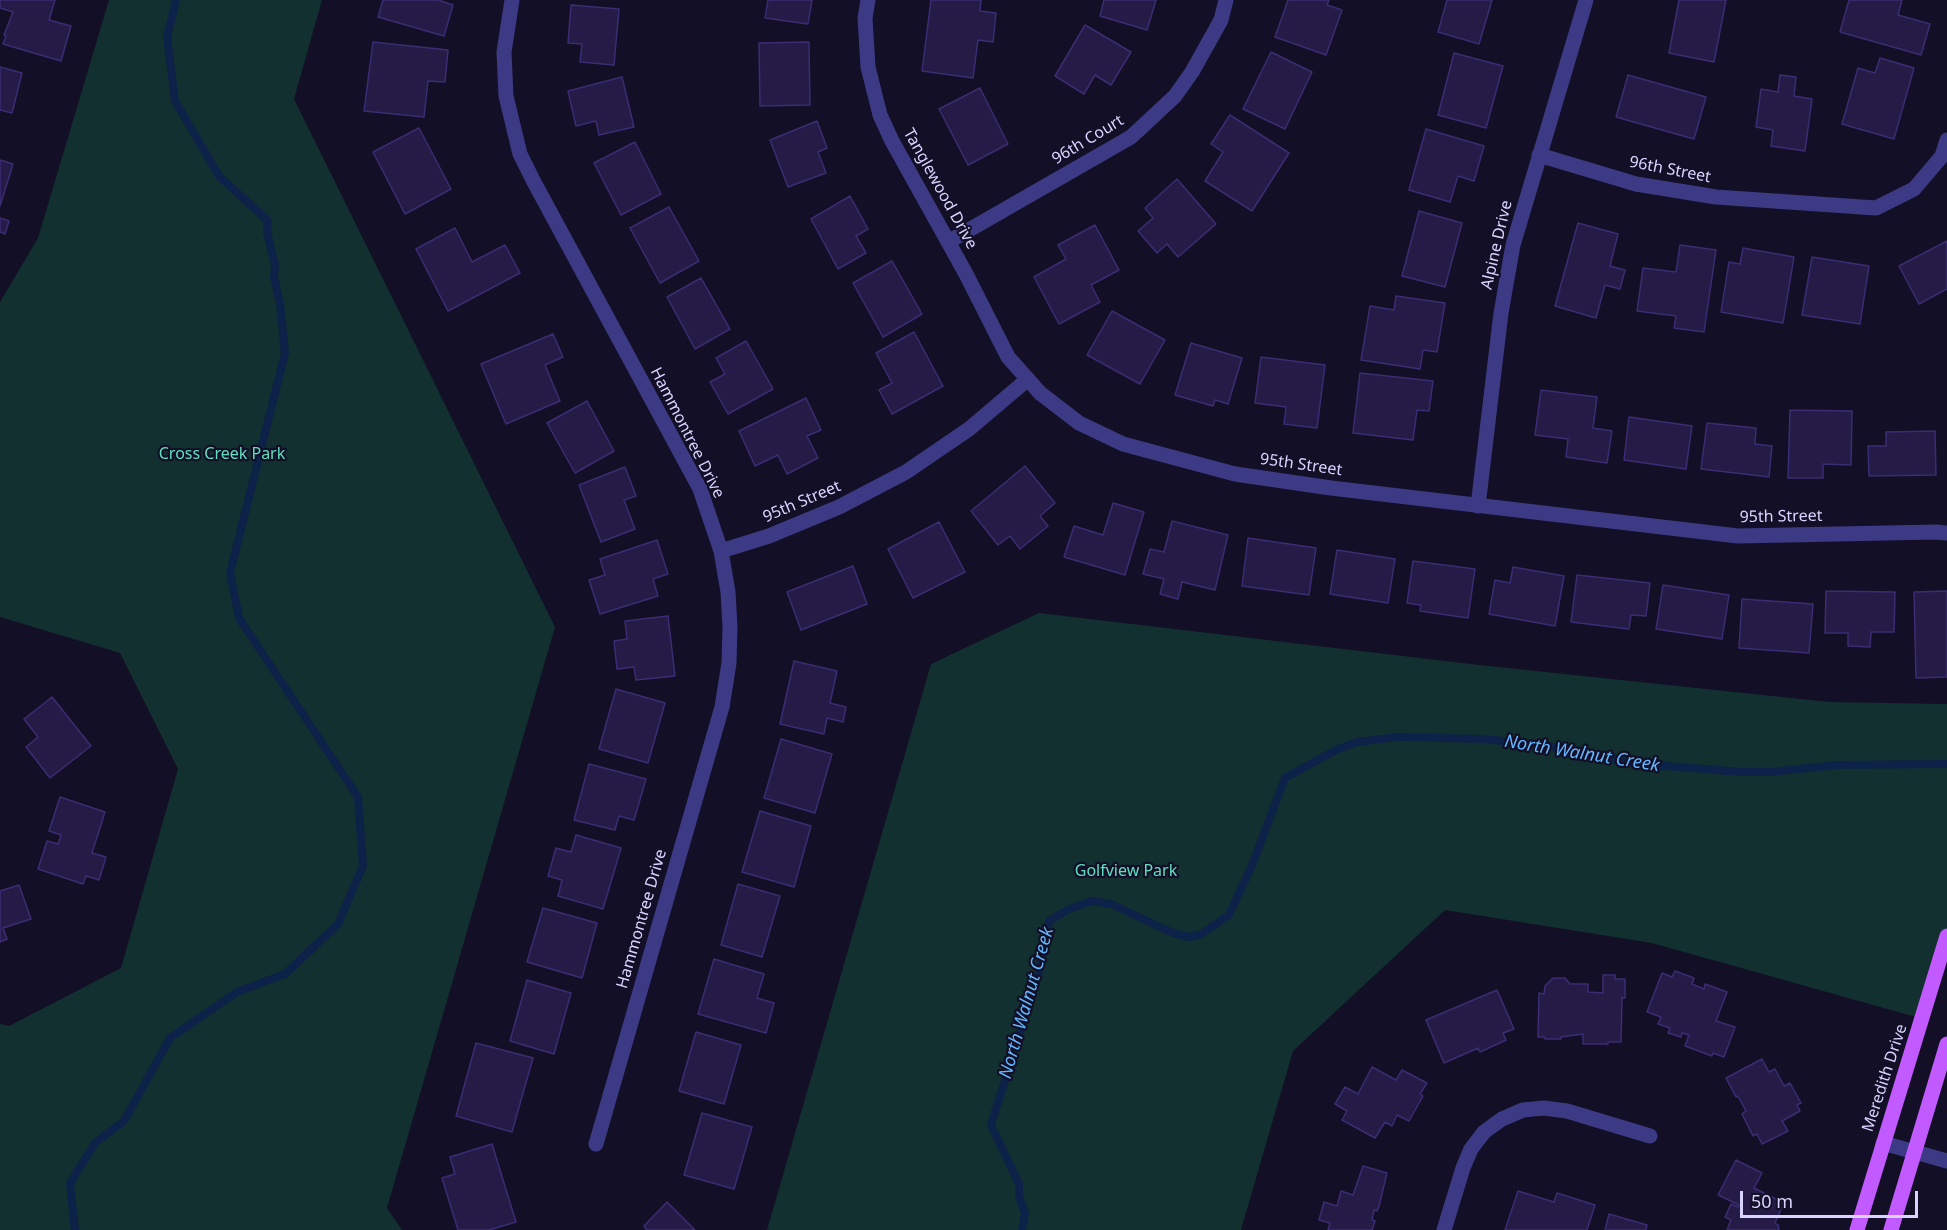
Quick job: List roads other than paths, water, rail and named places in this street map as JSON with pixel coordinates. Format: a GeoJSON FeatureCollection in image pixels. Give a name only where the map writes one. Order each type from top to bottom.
{"type":"FeatureCollection","features":[{"type":"Feature","properties":{"kind":"main road","name":"Meredith Drive"},"geometry":{"type":"LineString","coordinates":[[1857,1230],[1947,936]]}},
{"type":"Feature","properties":{"kind":"main road"},"geometry":{"type":"LineString","coordinates":[[1891,1230],[1947,1044]]}},
{"type":"Feature","properties":{"kind":"street","name":"Hammontree Drive"},"geometry":{"type":"LineString","coordinates":[[512,0],[504,52],[506,96],[520,154],[700,489],[721,551],[728,592],[729,663],[722,707],[596,1144]]}},
{"type":"Feature","properties":{"kind":"street","name":"Tanglewood Drive"},"geometry":{"type":"LineString","coordinates":[[868,0],[865,18],[868,67],[880,115],[1008,357],[1028,379]]}},
{"type":"Feature","properties":{"kind":"street","name":"96th Court"},"geometry":{"type":"LineString","coordinates":[[948,242],[1131,137],[1174,96],[1192,72],[1221,20],[1226,0]]}},
{"type":"Feature","properties":{"kind":"street","name":"Alpine Drive"},"geometry":{"type":"LineString","coordinates":[[1478,506],[1501,313],[1513,244],[1586,0]]}},
{"type":"Feature","properties":{"kind":"street","name":"96th Street"},"geometry":{"type":"LineString","coordinates":[[1539,156],[1636,184],[1716,197],[1876,208],[1914,189],[1942,156],[1947,140]]}},
{"type":"Feature","properties":{"kind":"street","name":"95th Street"},"geometry":{"type":"LineString","coordinates":[[721,551],[769,536],[839,507],[906,472],[969,429],[1028,379],[1040,393],[1079,423],[1123,444],[1235,474],[1331,488],[1738,536],[1947,533]]}},
{"type":"Feature","properties":{"kind":"street"},"geometry":{"type":"LineString","coordinates":[[1444,1230],[1471,1149],[1484,1132],[1502,1119],[1522,1110],[1544,1108],[1567,1111],[1650,1136]]}},
{"type":"Feature","properties":{"kind":"street"},"geometry":{"type":"LineString","coordinates":[[1883,1143],[1947,1161]]}},
{"type":"Feature","properties":{"kind":"waterway"},"geometry":{"type":"LineString","coordinates":[[75,1230],[70,1183],[95,1143],[124,1121],[170,1038],[237,992],[285,974],[338,924],[363,866],[358,797],[239,618],[230,573],[285,353],[280,304],[274,277],[275,265],[267,232],[268,221],[219,176],[175,101],[167,37],[176,0]]}},
{"type":"Feature","properties":{"kind":"waterway","name":"North Walnut Creek"},"geometry":{"type":"LineString","coordinates":[[1022,1230],[1025,1214],[1019,1195],[1019,1184],[991,1125],[1038,975],[1049,921],[1069,909],[1092,901],[1111,904],[1173,933],[1189,937],[1200,935],[1229,915],[1252,865],[1285,778],[1336,750],[1357,742],[1398,737],[1485,739],[1554,747],[1653,767],[1742,772],[1770,772],[1837,765],[1947,764]]}},
{"type":"Feature","properties":{"kind":"park label","name":"Cross Creek Park"},"geometry":{"type":"Point","coordinates":[222,454]}},
{"type":"Feature","properties":{"kind":"park label","name":"Golfview Park"},"geometry":{"type":"Point","coordinates":[1126,871]}}]}
